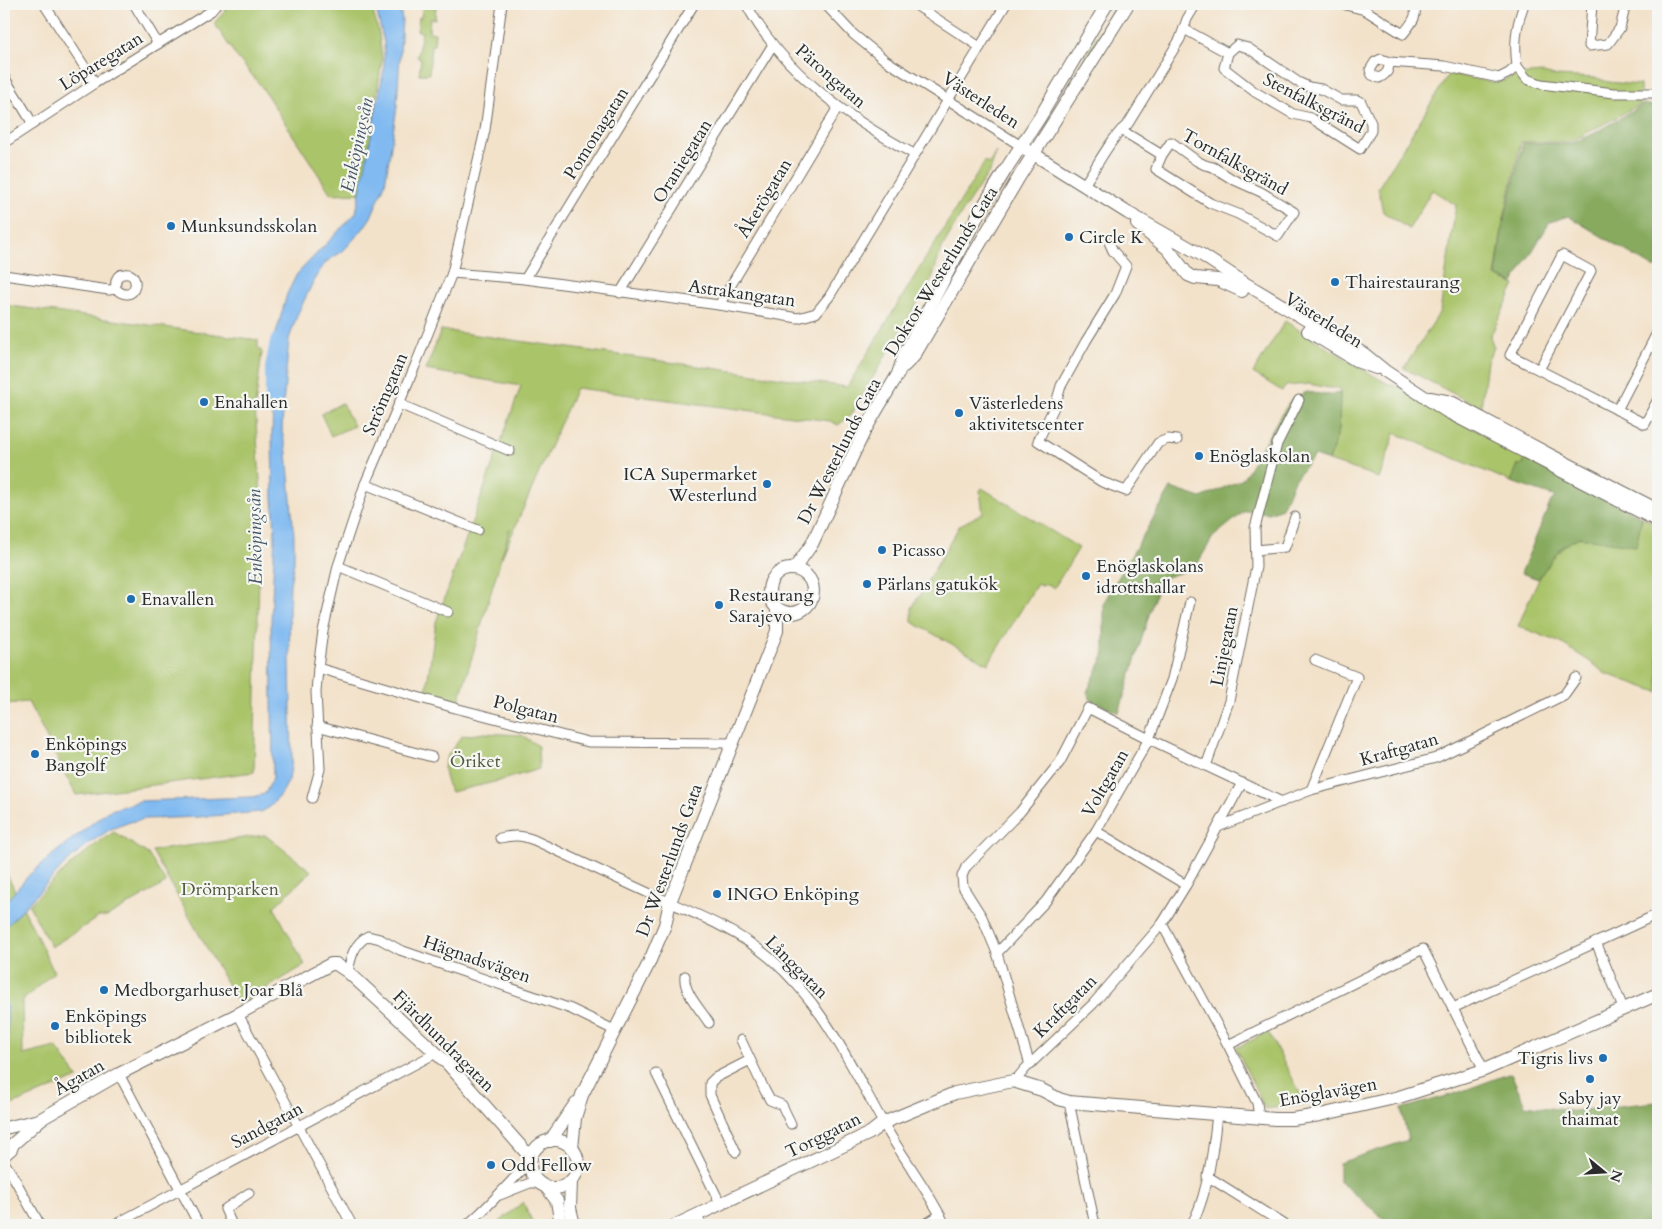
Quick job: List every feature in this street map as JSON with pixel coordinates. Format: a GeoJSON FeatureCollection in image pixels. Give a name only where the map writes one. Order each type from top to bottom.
{"type":"FeatureCollection","features":[{"type":"Feature","properties":{"kind":"street"},"geometry":{"type":"LineString","coordinates":[[44,4],[96,83]]}},
{"type":"Feature","properties":{"kind":"street"},"geometry":{"type":"LineString","coordinates":[[134,4],[158,44]]}},
{"type":"Feature","properties":{"kind":"street","name":"Strömgatan"},"geometry":{"type":"LineString","coordinates":[[312,798],[320,769],[316,692],[318,668],[323,631],[338,566],[365,484],[452,273],[485,130],[502,4]]}},
{"type":"Feature","properties":{"kind":"street","name":"Pomonagatan"},"geometry":{"type":"LineString","coordinates":[[525,279],[694,4]]}},
{"type":"Feature","properties":{"kind":"street","name":"Pärongatan"},"geometry":{"type":"LineString","coordinates":[[746,4],[772,46],[810,84],[838,107],[881,137],[914,154]]}},
{"type":"Feature","properties":{"kind":"street","name":"Västerleden"},"geometry":{"type":"LineString","coordinates":[[825,4],[853,34],[885,60],[1083,186],[1364,354],[1385,371],[1446,411],[1658,521]]}},
{"type":"Feature","properties":{"kind":"street","name":"Astrakangatan"},"geometry":{"type":"LineString","coordinates":[[452,273],[525,279],[719,305],[798,318],[816,313],[829,297],[1006,4]]}},
{"type":"Feature","properties":{"kind":"street","name":"Doktor Westerlunds Gata"},"geometry":{"type":"LineString","coordinates":[[898,374],[905,353],[978,215],[1040,117],[1107,4]]}},
{"type":"Feature","properties":{"kind":"street","name":"Doktor Westerlunds Gata"},"geometry":{"type":"LineString","coordinates":[[898,374],[914,356],[1033,154],[1128,4]]}},
{"type":"Feature","properties":{"kind":"street"},"geometry":{"type":"LineString","coordinates":[[1083,186],[1121,130],[1128,124],[1180,39],[1187,19],[1196,4]]}},
{"type":"Feature","properties":{"kind":"street"},"geometry":{"type":"LineString","coordinates":[[1342,4],[1365,10],[1403,34],[1416,14],[1416,8],[1412,4]]}},
{"type":"Feature","properties":{"kind":"street"},"geometry":{"type":"LineString","coordinates":[[1524,4],[1517,25],[1515,47],[1517,66],[1527,79],[1541,84],[1614,93],[1658,93]]}},
{"type":"Feature","properties":{"kind":"street"},"geometry":{"type":"LineString","coordinates":[[1592,4],[1589,46],[1608,44],[1620,28],[1626,4]]}},
{"type":"Feature","properties":{"kind":"street","name":"Löparegatan"},"geometry":{"type":"LineString","coordinates":[[4,143],[211,11],[216,5]]}},
{"type":"Feature","properties":{"kind":"street"},"geometry":{"type":"LineString","coordinates":[[917,5],[980,46]]}},
{"type":"Feature","properties":{"kind":"street"},"geometry":{"type":"LineString","coordinates":[[1184,29],[1228,53]]}},
{"type":"Feature","properties":{"kind":"street","name":"Stenfalksgränd"},"geometry":{"type":"LineString","coordinates":[[1237,45],[1248,48],[1298,82],[1309,87],[1321,89],[1342,100],[1361,102],[1371,123],[1371,131],[1360,149],[1310,118],[1293,114],[1254,92],[1224,68],[1228,53],[1237,45]]}},
{"type":"Feature","properties":{"kind":"street","name":"Oraniegatan"},"geometry":{"type":"LineString","coordinates":[[620,293],[772,46]]}},
{"type":"Feature","properties":{"kind":"street"},"geometry":{"type":"LineString","coordinates":[[1389,62],[1444,66],[1499,78],[1517,66]]}},
{"type":"Feature","properties":{"kind":"street"},"geometry":{"type":"LineString","coordinates":[[4,77],[32,124]]}},
{"type":"Feature","properties":{"kind":"street","name":"Åkerögatan"},"geometry":{"type":"LineString","coordinates":[[719,305],[838,107]]}},
{"type":"Feature","properties":{"kind":"street","name":"Tornfalksgränd"},"geometry":{"type":"LineString","coordinates":[[1121,130],[1162,155]]}},
{"type":"Feature","properties":{"kind":"street","name":"Tornfalksgränd"},"geometry":{"type":"LineString","coordinates":[[1171,142],[1197,161],[1213,167],[1261,192],[1294,212],[1278,236],[1238,214],[1210,203],[1156,169],[1162,155],[1171,142]]}},
{"type":"Feature","properties":{"kind":"street","name":"Västerleden"},"geometry":{"type":"LineString","coordinates":[[1128,213],[1141,228],[1168,249],[1188,275],[1195,278],[1218,280],[1245,292],[1359,362],[1385,371]]}},
{"type":"Feature","properties":{"kind":"street"},"geometry":{"type":"LineString","coordinates":[[1109,242],[1113,251],[1126,266],[1123,276],[1116,294],[1086,340],[1061,386],[1056,403],[1038,441],[1102,482],[1126,491],[1158,443],[1168,439],[1176,440]]}},
{"type":"Feature","properties":{"kind":"street"},"geometry":{"type":"LineString","coordinates":[[1539,370],[1591,271],[1562,255],[1510,354],[1539,370],[1645,424],[1658,399]]}},
{"type":"Feature","properties":{"kind":"street"},"geometry":{"type":"LineString","coordinates":[[1204,278],[1208,272],[1207,259]]}},
{"type":"Feature","properties":{"kind":"street"},"geometry":{"type":"LineString","coordinates":[[4,275],[109,290],[116,289]]}},
{"type":"Feature","properties":{"kind":"street"},"geometry":{"type":"LineString","coordinates":[[1618,410],[1658,331]]}},
{"type":"Feature","properties":{"kind":"street","name":"Dr Westerlunds Gata"},"geometry":{"type":"LineString","coordinates":[[799,572],[865,430],[898,374]]}},
{"type":"Feature","properties":{"kind":"street","name":"Västerleden"},"geometry":{"type":"LineString","coordinates":[[1425,396],[1451,402],[1658,510]]}},
{"type":"Feature","properties":{"kind":"street","name":"Linjegatan"},"geometry":{"type":"LineString","coordinates":[[1206,766],[1229,701],[1256,567],[1255,528],[1277,444],[1299,400]]}},
{"type":"Feature","properties":{"kind":"street"},"geometry":{"type":"LineString","coordinates":[[399,404],[510,451]]}},
{"type":"Feature","properties":{"kind":"street"},"geometry":{"type":"LineString","coordinates":[[365,484],[478,530]]}},
{"type":"Feature","properties":{"kind":"street"},"geometry":{"type":"LineString","coordinates":[[1256,550],[1286,547],[1295,517]]}},
{"type":"Feature","properties":{"kind":"street"},"geometry":{"type":"LineString","coordinates":[[338,566],[448,612]]}},
{"type":"Feature","properties":{"kind":"street","name":"Dr Westerlunds Gata"},"geometry":{"type":"LineString","coordinates":[[571,1181],[578,1169],[576,1155],[572,1149],[575,1118],[582,1095],[648,965],[664,925],[670,902],[777,631],[792,614],[802,611],[812,600],[812,584],[799,572],[784,570],[777,574],[769,587],[770,599],[777,609],[777,631]]}},
{"type":"Feature","properties":{"kind":"street","name":"Voltgatan"},"geometry":{"type":"LineString","coordinates":[[997,953],[1046,900],[1096,831],[1148,739],[1172,679],[1190,602]]}},
{"type":"Feature","properties":{"kind":"street"},"geometry":{"type":"LineString","coordinates":[[777,609],[792,614]]}},
{"type":"Feature","properties":{"kind":"street"},"geometry":{"type":"LineString","coordinates":[[1311,790],[1356,677],[1315,660]]}},
{"type":"Feature","properties":{"kind":"street","name":"Polgatan"},"geometry":{"type":"LineString","coordinates":[[318,668],[455,708],[588,742],[732,743]]}},
{"type":"Feature","properties":{"kind":"street","name":"Kraftgatan"},"geometry":{"type":"LineString","coordinates":[[1218,827],[1311,790],[1436,758],[1564,695],[1576,678]]}},
{"type":"Feature","properties":{"kind":"street"},"geometry":{"type":"LineString","coordinates":[[1030,1065],[997,953],[982,917],[963,887],[962,876],[963,871],[1020,812],[1060,762],[1088,708],[1148,739],[1282,802]]}},
{"type":"Feature","properties":{"kind":"street"},"geometry":{"type":"LineString","coordinates":[[317,726],[432,757]]}},
{"type":"Feature","properties":{"kind":"street","name":"Kraftgatan"},"geometry":{"type":"LineString","coordinates":[[1015,1081],[1093,1004],[1162,924],[1186,886],[1242,783]]}},
{"type":"Feature","properties":{"kind":"street"},"geometry":{"type":"LineString","coordinates":[[1096,831],[1186,886]]}},
{"type":"Feature","properties":{"kind":"street","name":"Långgatan"},"geometry":{"type":"LineString","coordinates":[[500,838],[514,835],[534,840],[715,922],[770,958],[808,997],[826,1020],[858,1074],[883,1123],[945,1225]]}},
{"type":"Feature","properties":{"kind":"street"},"geometry":{"type":"LineString","coordinates":[[1453,1008],[1658,914]]}},
{"type":"Feature","properties":{"kind":"street"},"geometry":{"type":"LineString","coordinates":[[1162,924],[1228,1045],[1257,1103],[1259,1117]]}},
{"type":"Feature","properties":{"kind":"street","name":"Hägnadsvägen"},"geometry":{"type":"LineString","coordinates":[[348,972],[354,949],[368,936],[387,942],[400,950],[571,1009],[614,1030]]}},
{"type":"Feature","properties":{"kind":"street"},"geometry":{"type":"LineString","coordinates":[[1596,942],[1623,1008]]}},
{"type":"Feature","properties":{"kind":"street"},"geometry":{"type":"LineString","coordinates":[[1228,1045],[1423,950],[1484,1070]]}},
{"type":"Feature","properties":{"kind":"street","name":"Ågatan"},"geometry":{"type":"LineString","coordinates":[[7,1153],[42,1119],[119,1074],[238,1014],[331,964],[342,967],[348,972]]}},
{"type":"Feature","properties":{"kind":"street","name":"Fjärdhundragatan"},"geometry":{"type":"LineString","coordinates":[[348,972],[436,1053],[513,1137],[530,1160]]}},
{"type":"Feature","properties":{"kind":"street"},"geometry":{"type":"LineString","coordinates":[[686,976],[685,981],[689,992],[709,1023]]}},
{"type":"Feature","properties":{"kind":"street","name":"Enöglavägen"},"geometry":{"type":"LineString","coordinates":[[988,1086],[1015,1081],[1069,1102],[1292,1120],[1398,1097],[1484,1070],[1658,994]]}},
{"type":"Feature","properties":{"kind":"street"},"geometry":{"type":"LineString","coordinates":[[238,1014],[352,1225]]}},
{"type":"Feature","properties":{"kind":"street"},"geometry":{"type":"LineString","coordinates":[[741,1040],[770,1100],[782,1105],[791,1124]]}},
{"type":"Feature","properties":{"kind":"street","name":"Sandgatan"},"geometry":{"type":"LineString","coordinates":[[114,1225],[436,1053]]}},
{"type":"Feature","properties":{"kind":"street"},"geometry":{"type":"LineString","coordinates":[[736,1152],[710,1094],[710,1083],[715,1078],[750,1060]]}},
{"type":"Feature","properties":{"kind":"street"},"geometry":{"type":"LineString","coordinates":[[656,1073],[720,1203]]}},
{"type":"Feature","properties":{"kind":"street"},"geometry":{"type":"LineString","coordinates":[[119,1074],[199,1225]]}},
{"type":"Feature","properties":{"kind":"street","name":"Torggatan"},"geometry":{"type":"LineString","coordinates":[[676,1225],[699,1221],[720,1203],[870,1133],[883,1123],[955,1093],[988,1086]]}},
{"type":"Feature","properties":{"kind":"street","name":"Dr Westerlunds Gata"},"geometry":{"type":"LineString","coordinates":[[530,1160],[533,1153],[545,1143],[582,1095]]}},
{"type":"Feature","properties":{"kind":"street"},"geometry":{"type":"LineString","coordinates":[[1069,1102],[1095,1225]]}},
{"type":"Feature","properties":{"kind":"street"},"geometry":{"type":"LineString","coordinates":[[1191,1225],[1201,1200],[1207,1176],[1217,1114]]}},
{"type":"Feature","properties":{"kind":"street","name":"Ågatan"},"geometry":{"type":"LineString","coordinates":[[4,1128],[42,1119]]}},
{"type":"Feature","properties":{"kind":"street","name":"Ågatan"},"geometry":{"type":"LineString","coordinates":[[4,1128],[12,1135],[7,1153]]}},
{"type":"Feature","properties":{"kind":"street"},"geometry":{"type":"LineString","coordinates":[[513,1137],[545,1143],[558,1141],[572,1149]]}},
{"type":"Feature","properties":{"kind":"street"},"geometry":{"type":"LineString","coordinates":[[7,1153],[14,1176],[40,1225]]}},
{"type":"Feature","properties":{"kind":"street"},"geometry":{"type":"LineString","coordinates":[[530,1160],[530,1170],[534,1177],[557,1202],[561,1225]]}},
{"type":"Feature","properties":{"kind":"street"},"geometry":{"type":"LineString","coordinates":[[467,1225],[484,1211],[530,1160]]}},
{"type":"Feature","properties":{"kind":"street"},"geometry":{"type":"LineString","coordinates":[[1207,1176],[1283,1225]]}},
{"type":"Feature","properties":{"kind":"street"},"geometry":{"type":"LineString","coordinates":[[496,1197],[530,1183],[556,1188],[564,1186],[571,1181]]}},
{"type":"Feature","properties":{"kind":"street"},"geometry":{"type":"LineString","coordinates":[[571,1181],[570,1194],[574,1225]]}},
{"type":"Feature","properties":{"kind":"street"},"geometry":{"type":"LineString","coordinates":[[232,1225],[224,1209],[249,1193]]}},
{"type":"Feature","properties":{"kind":"street"},"geometry":{"type":"LineString","coordinates":[[924,1225],[940,1215]]}},
{"type":"Feature","properties":{"kind":"green space"},"geometry":{"type":"Polygon","coordinates":[[[224,4],[371,4],[379,34],[382,60],[362,193],[331,194],[261,86],[236,56],[214,23],[226,10],[224,4]]]}},
{"type":"Feature","properties":{"kind":"green space"},"geometry":{"type":"Polygon","coordinates":[[[1116,4],[1120,4],[1070,87],[1068,86],[1116,4]]]}},
{"type":"Feature","properties":{"kind":"green space"},"geometry":{"type":"Polygon","coordinates":[[[423,6],[436,7],[435,19],[430,18],[429,32],[435,33],[434,45],[431,45],[429,74],[419,74],[421,58],[417,57],[422,32],[417,31],[423,6]]]}},
{"type":"Feature","properties":{"kind":"green space"},"geometry":{"type":"Polygon","coordinates":[[[1543,73],[1555,76],[1597,78],[1608,82],[1640,85],[1641,104],[1570,142],[1521,142],[1503,222],[1495,276],[1515,285],[1490,337],[1494,347],[1487,361],[1481,408],[1404,368],[1440,312],[1456,205],[1432,190],[1409,229],[1383,212],[1378,188],[1449,74],[1497,83],[1516,75],[1543,73]]]}},
{"type":"Feature","properties":{"kind":"green space"},"geometry":{"type":"Polygon","coordinates":[[[1644,104],[1658,107],[1658,268],[1654,268],[1568,216],[1550,222],[1513,283],[1496,276],[1502,230],[1523,143],[1570,144],[1591,135],[1644,104]]]}},
{"type":"Feature","properties":{"kind":"green space"},"geometry":{"type":"Polygon","coordinates":[[[996,152],[991,169],[964,209],[942,248],[932,278],[850,416],[838,425],[830,421],[576,388],[502,557],[510,528],[459,701],[426,692],[436,622],[521,386],[426,370],[441,330],[847,387],[985,161],[989,164],[996,152]]]}},
{"type":"Feature","properties":{"kind":"green space","name":"Enavallen"},"geometry":{"type":"Polygon","coordinates":[[[4,305],[258,340],[258,347],[262,352],[255,407],[261,496],[254,772],[76,795],[28,702],[4,704],[4,305]]]}},
{"type":"Feature","properties":{"kind":"green space"},"geometry":{"type":"Polygon","coordinates":[[[1285,321],[1390,385],[1400,387],[1525,457],[1522,466],[1518,465],[1511,482],[1395,433],[1379,479],[1329,461],[1339,429],[1340,388],[1309,384],[1286,386],[1282,391],[1253,373],[1285,321]]]}},
{"type":"Feature","properties":{"kind":"green space"},"geometry":{"type":"Polygon","coordinates":[[[1307,392],[1326,395],[1340,393],[1339,429],[1329,461],[1314,456],[1294,480],[1282,508],[1269,513],[1245,511],[1213,537],[1195,568],[1160,579],[1119,713],[1091,700],[1087,692],[1104,655],[1104,602],[1171,488],[1201,498],[1243,479],[1280,416],[1293,398],[1307,392]]]}},
{"type":"Feature","properties":{"kind":"green space"},"geometry":{"type":"Polygon","coordinates":[[[342,403],[354,426],[331,436],[321,414],[342,403]]]}},
{"type":"Feature","properties":{"kind":"green space"},"geometry":{"type":"Polygon","coordinates":[[[1525,457],[1642,517],[1636,546],[1579,537],[1561,547],[1538,579],[1521,573],[1551,501],[1556,497],[1511,482],[1518,464],[1522,466],[1525,457]]]}},
{"type":"Feature","properties":{"kind":"green space"},"geometry":{"type":"Polygon","coordinates":[[[982,488],[1079,548],[1054,588],[1048,584],[1041,586],[1037,584],[988,664],[912,622],[912,608],[960,525],[983,513],[980,491],[982,488]]]}},
{"type":"Feature","properties":{"kind":"green space"},"geometry":{"type":"Polygon","coordinates":[[[1642,517],[1658,525],[1658,692],[1604,673],[1561,643],[1518,626],[1534,589],[1557,552],[1567,544],[1582,537],[1635,546],[1642,517]]]}},
{"type":"Feature","properties":{"kind":"green space","name":"Öriket"},"geometry":{"type":"Polygon","coordinates":[[[484,733],[522,735],[538,746],[539,769],[451,792],[444,768],[447,757],[462,736],[484,733]]]}},
{"type":"Feature","properties":{"kind":"green space"},"geometry":{"type":"Polygon","coordinates":[[[114,832],[148,854],[166,883],[107,917],[99,917],[51,947],[29,905],[59,875],[114,832]]]}},
{"type":"Feature","properties":{"kind":"green space","name":"Drömparken"},"geometry":{"type":"Polygon","coordinates":[[[265,835],[311,871],[274,907],[305,965],[239,1005],[152,851],[265,835]]]}},
{"type":"Feature","properties":{"kind":"green space"},"geometry":{"type":"Polygon","coordinates":[[[4,868],[54,972],[22,1001],[23,1055],[56,1047],[78,1078],[4,1108],[4,868]]]}},
{"type":"Feature","properties":{"kind":"green space"},"geometry":{"type":"Polygon","coordinates":[[[1268,1032],[1306,1104],[1265,1109],[1236,1048],[1268,1032]]]}},
{"type":"Feature","properties":{"kind":"green space"},"geometry":{"type":"Polygon","coordinates":[[[1511,1073],[1525,1105],[1573,1111],[1656,1102],[1658,1104],[1658,1225],[1391,1225],[1339,1181],[1339,1163],[1408,1140],[1401,1109],[1457,1093],[1511,1073]]]}},
{"type":"Feature","properties":{"kind":"green space"},"geometry":{"type":"Polygon","coordinates":[[[523,1202],[534,1225],[496,1225],[523,1202]]]}},
{"type":"Feature","properties":{"kind":"water"},"geometry":{"type":"Polygon","coordinates":[[[375,4],[399,4],[402,19],[397,107],[385,184],[371,217],[363,229],[343,251],[326,262],[315,278],[298,313],[289,339],[282,432],[287,452],[294,536],[294,562],[290,584],[289,610],[292,760],[289,780],[270,807],[261,812],[145,819],[111,829],[91,842],[67,862],[4,929],[4,904],[29,875],[108,811],[140,801],[252,797],[265,794],[273,778],[271,622],[275,533],[272,435],[275,337],[287,294],[297,274],[356,213],[384,69],[384,43],[375,4]]]}},
{"type":"Feature","properties":{"kind":"water"},"geometry":{"type":"Polygon","coordinates":[[[4,998],[7,1007],[9,1089],[4,1098],[4,998]]]}},
{"type":"Feature","properties":{"kind":"waterway","name":"Enköpingsån"},"geometry":{"type":"LineString","coordinates":[[274,400],[274,368],[279,342]]}},
{"type":"Feature","properties":{"kind":"place","name":"Munksundsskolan"},"geometry":{"type":"Point","coordinates":[171,226]}},
{"type":"Feature","properties":{"kind":"place","name":"Circle K"},"geometry":{"type":"Point","coordinates":[1069,237]}},
{"type":"Feature","properties":{"kind":"place","name":"Thairestaurang"},"geometry":{"type":"Point","coordinates":[1335,282]}},
{"type":"Feature","properties":{"kind":"place","name":"Enahallen"},"geometry":{"type":"Point","coordinates":[204,402]}},
{"type":"Feature","properties":{"kind":"place","name":"Västerledens aktivitetscenter"},"geometry":{"type":"Point","coordinates":[959,413]}},
{"type":"Feature","properties":{"kind":"place","name":"Enöglaskolan"},"geometry":{"type":"Point","coordinates":[1199,456]}},
{"type":"Feature","properties":{"kind":"place","name":"ICA Supermarket Westerlund"},"geometry":{"type":"Point","coordinates":[767,484]}},
{"type":"Feature","properties":{"kind":"place","name":"Picasso"},"geometry":{"type":"Point","coordinates":[882,550]}},
{"type":"Feature","properties":{"kind":"place","name":"Enöglaskolans idrottshallar"},"geometry":{"type":"Point","coordinates":[1086,576]}},
{"type":"Feature","properties":{"kind":"place","name":"Pärlans gatukök"},"geometry":{"type":"Point","coordinates":[867,584]}},
{"type":"Feature","properties":{"kind":"place","name":"Enavallen"},"geometry":{"type":"Point","coordinates":[131,599]}},
{"type":"Feature","properties":{"kind":"place","name":"Restaurang Sarajevo"},"geometry":{"type":"Point","coordinates":[719,605]}},
{"type":"Feature","properties":{"kind":"place","name":"Enköpings Bangolf"},"geometry":{"type":"Point","coordinates":[35,754]}},
{"type":"Feature","properties":{"kind":"place","name":"INGO Enköping"},"geometry":{"type":"Point","coordinates":[717,894]}},
{"type":"Feature","properties":{"kind":"place","name":"Medborgarhuset Joar Blå"},"geometry":{"type":"Point","coordinates":[104,990]}},
{"type":"Feature","properties":{"kind":"place","name":"Enköpings bibliotek"},"geometry":{"type":"Point","coordinates":[55,1026]}},
{"type":"Feature","properties":{"kind":"place","name":"Tigris livs"},"geometry":{"type":"Point","coordinates":[1603,1058]}},
{"type":"Feature","properties":{"kind":"place","name":"Saby jay thaimat"},"geometry":{"type":"Point","coordinates":[1590,1079]}},
{"type":"Feature","properties":{"kind":"place","name":"Odd Fellow"},"geometry":{"type":"Point","coordinates":[491,1165]}}]}
